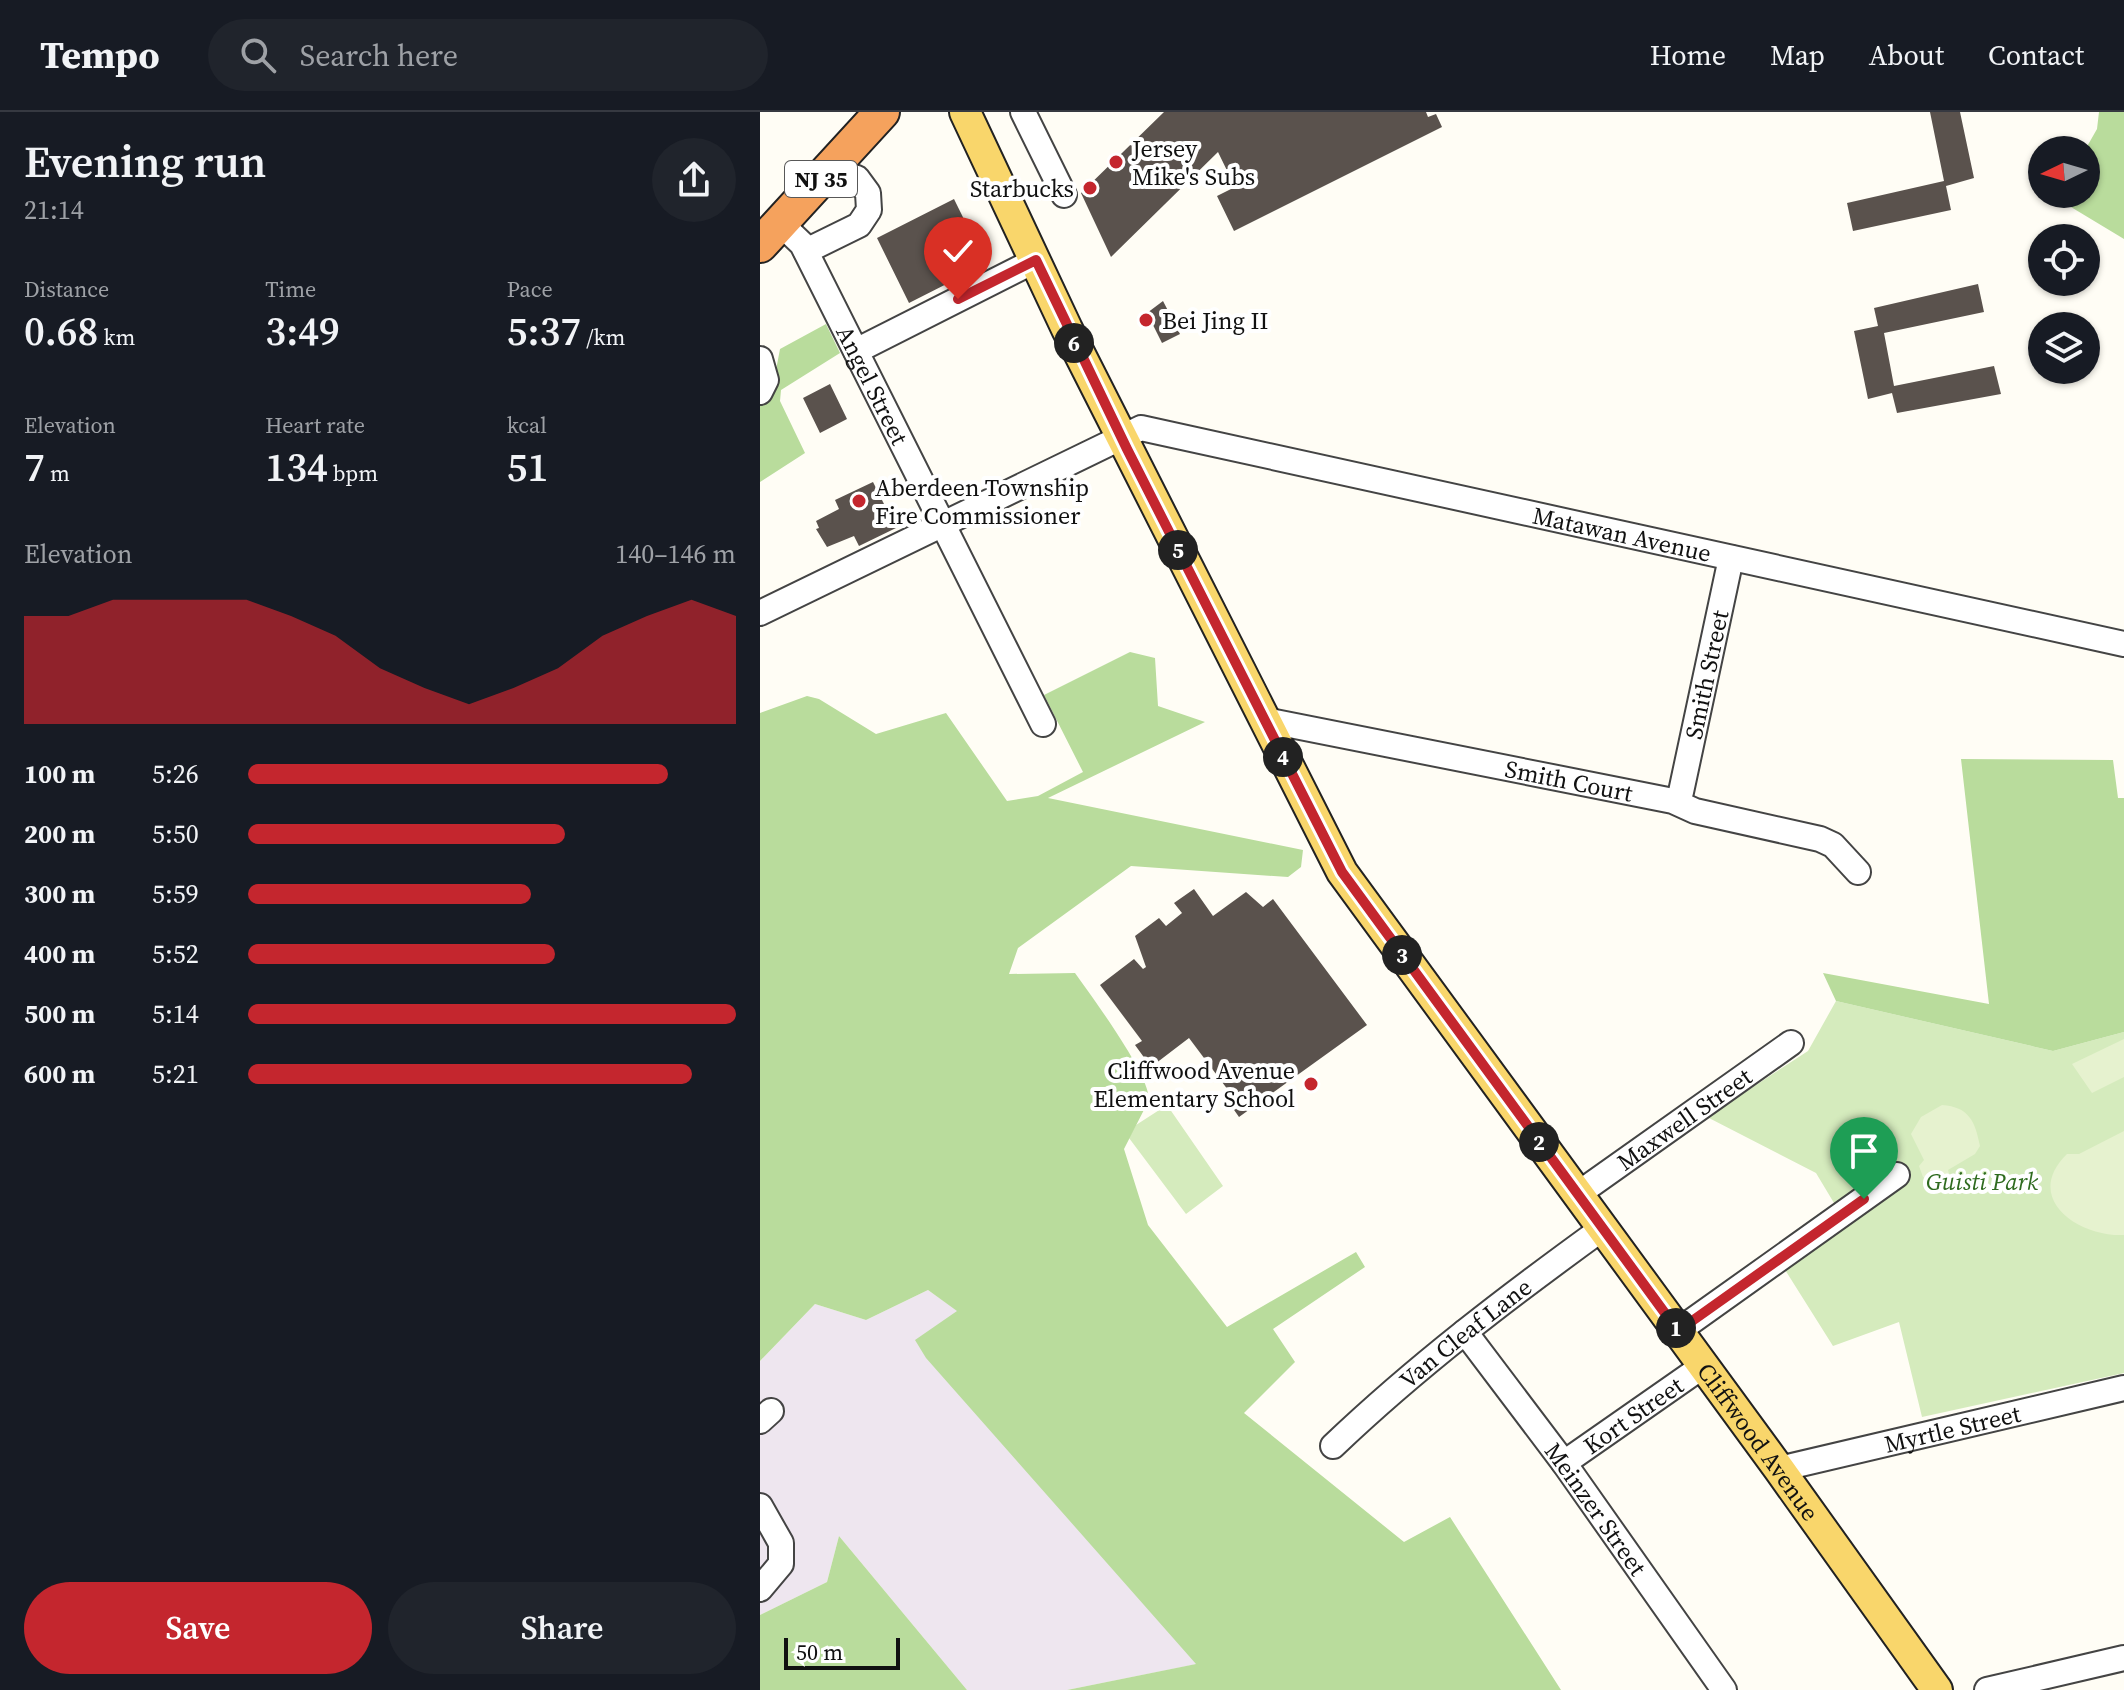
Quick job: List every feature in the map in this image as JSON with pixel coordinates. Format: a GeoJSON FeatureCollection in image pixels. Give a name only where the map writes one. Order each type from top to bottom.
{"type":"FeatureCollection","features":[{"type":"Feature","properties":{"kind":"highway","name":"NJ 35"},"geometry":{"type":"LineString","coordinates":[[767,228],[854,112]]}},
{"type":"Feature","properties":{"kind":"highway","name":"NJ 35"},"geometry":{"type":"LineString","coordinates":[[767,228],[829,170],[882,112]]}},
{"type":"Feature","properties":{"kind":"main road","name":"Cliffwood Avenue"},"geometry":{"type":"LineString","coordinates":[[965,112],[1120,436],[1342,872],[1937,1690]]}},
{"type":"Feature","properties":{"kind":"street"},"geometry":{"type":"LineString","coordinates":[[1023,112],[1064,195]]}},
{"type":"Feature","properties":{"kind":"street"},"geometry":{"type":"LineString","coordinates":[[806,251],[859,225],[869,210],[868,193],[857,178],[829,170]]}},
{"type":"Feature","properties":{"kind":"street","name":"Angel Street"},"geometry":{"type":"LineString","coordinates":[[767,228],[806,251],[1043,724]]}},
{"type":"Feature","properties":{"kind":"street"},"geometry":{"type":"LineString","coordinates":[[856,351],[1036,260]]}},
{"type":"Feature","properties":{"kind":"street"},"geometry":{"type":"LineString","coordinates":[[760,359],[766,380],[760,392]]}},
{"type":"Feature","properties":{"kind":"street","name":"Matawan Avenue"},"geometry":{"type":"LineString","coordinates":[[760,613],[1141,428],[2124,644]]}},
{"type":"Feature","properties":{"kind":"street","name":"Smith Street"},"geometry":{"type":"LineString","coordinates":[[1681,792],[1731,558]]}},
{"type":"Feature","properties":{"kind":"street","name":"Smith Court"},"geometry":{"type":"LineString","coordinates":[[1265,720],[1673,801],[1695,811],[1820,839],[1833,845],[1858,872]]}},
{"type":"Feature","properties":{"kind":"street","name":"Maxwell Street"},"geometry":{"type":"LineString","coordinates":[[1578,1194],[1791,1043]]}},
{"type":"Feature","properties":{"kind":"street"},"geometry":{"type":"LineString","coordinates":[[1678,1331],[1897,1175]]}},
{"type":"Feature","properties":{"kind":"street","name":"Van Cleaf Lane"},"geometry":{"type":"LineString","coordinates":[[1333,1446],[1387,1394],[1603,1228]]}},
{"type":"Feature","properties":{"kind":"street","name":"Meinzer Street"},"geometry":{"type":"LineString","coordinates":[[1465,1332],[1564,1463],[1724,1690]]}},
{"type":"Feature","properties":{"kind":"street","name":"Kort Street"},"geometry":{"type":"LineString","coordinates":[[1564,1463],[1703,1366]]}},
{"type":"Feature","properties":{"kind":"street","name":"Myrtle Street"},"geometry":{"type":"LineString","coordinates":[[1779,1469],[2124,1388]]}},
{"type":"Feature","properties":{"kind":"street"},"geometry":{"type":"LineString","coordinates":[[760,1506],[773,1526],[781,1554],[781,1564],[760,1589]]}},
{"type":"Feature","properties":{"kind":"street"},"geometry":{"type":"LineString","coordinates":[[1987,1690],[2124,1658]]}},
{"type":"Feature","properties":{"kind":"shaded area"},"geometry":{"type":"Polygon","coordinates":[[[928,1290],[958,1311],[1095,1546],[1197,1664],[1067,1690],[967,1690],[839,1536],[827,1582],[760,1615],[760,1361],[815,1304],[866,1320],[928,1290]]]}},
{"type":"Feature","properties":{"kind":"green space"},"geometry":{"type":"Polygon","coordinates":[[[2099,112],[2124,112],[2124,239],[2073,208],[2100,208],[2100,136],[2093,136],[2099,112]]]}},
{"type":"Feature","properties":{"kind":"green space"},"geometry":{"type":"Polygon","coordinates":[[[826,324],[840,353],[781,390],[780,401],[805,453],[760,482],[760,406],[772,391],[780,349],[826,324]]]}},
{"type":"Feature","properties":{"kind":"green space"},"geometry":{"type":"Polygon","coordinates":[[[1130,652],[1155,658],[1158,706],[1205,722],[1048,798],[1303,850],[1301,867],[1288,877],[1131,866],[1018,948],[1009,974],[1075,973],[1131,1055],[1147,1088],[1149,1100],[1124,1149],[1148,1225],[1227,1327],[1356,1252],[1365,1267],[1273,1329],[1295,1362],[1244,1413],[1404,1542],[1450,1517],[1561,1690],[1067,1690],[1196,1664],[926,1358],[915,1340],[957,1311],[928,1290],[866,1320],[815,1304],[760,1361],[760,713],[807,696],[819,699],[876,734],[946,713],[1007,801],[1038,796],[1083,772],[1044,695],[1130,652]]]}},
{"type":"Feature","properties":{"kind":"green space"},"geometry":{"type":"Polygon","coordinates":[[[1961,759],[2113,760],[2118,798],[2124,798],[2124,1032],[2053,1051],[1836,1001],[1823,973],[1989,1004],[1961,759]]]}},
{"type":"Feature","properties":{"kind":"green space","name":"Guisti Park"},"geometry":{"type":"Polygon","coordinates":[[[1836,1001],[2053,1051],[2124,1032],[2124,1373],[1922,1417],[1899,1322],[1833,1346],[1782,1265],[1846,1223],[1816,1173],[1707,1117],[1808,1051],[1836,1001]]]}},
{"type":"Feature","properties":{"kind":"green space"},"geometry":{"type":"Polygon","coordinates":[[[2124,1039],[2124,1077],[2092,1093],[2072,1064],[2124,1039]]]}},
{"type":"Feature","properties":{"kind":"green space"},"geometry":{"type":"Polygon","coordinates":[[[1167,1105],[1223,1186],[1186,1214],[1129,1138],[1136,1125],[1167,1105]]]}},
{"type":"Feature","properties":{"kind":"green space"},"geometry":{"type":"Polygon","coordinates":[[[1942,1105],[1965,1112],[1976,1129],[1980,1146],[1975,1154],[1948,1170],[1950,1177],[1940,1185],[1923,1177],[1919,1166],[1924,1160],[1911,1134],[1921,1117],[1942,1105]]]}},
{"type":"Feature","properties":{"kind":"green space"},"geometry":{"type":"Polygon","coordinates":[[[2124,1131],[2124,1235],[2106,1234],[2074,1222],[2061,1212],[2050,1186],[2055,1170],[2067,1154],[2079,1154],[2124,1131]]]}},
{"type":"Feature","properties":{"kind":"green space"},"geometry":{"type":"Polygon","coordinates":[[[839,1536],[967,1690],[760,1690],[760,1615],[827,1582],[839,1536]]]}},
{"type":"Feature","properties":{"kind":"building"},"geometry":{"type":"Polygon","coordinates":[[[1164,112],[1426,112],[1428,117],[1436,114],[1442,127],[1234,231],[1217,196],[1235,187],[1218,152],[1111,257],[1081,193],[1164,112]]]}},
{"type":"Feature","properties":{"kind":"building"},"geometry":{"type":"Polygon","coordinates":[[[1930,112],[1960,112],[1974,178],[1946,186],[1951,210],[1853,231],[1847,203],[1944,181],[1930,112]]]}},
{"type":"Feature","properties":{"kind":"building"},"geometry":{"type":"Polygon","coordinates":[[[954,199],[986,264],[909,303],[877,238],[954,199]]]}},
{"type":"Feature","properties":{"kind":"building"},"geometry":{"type":"Polygon","coordinates":[[[1978,284],[1984,312],[1884,333],[1894,386],[1994,366],[2001,394],[1897,413],[1892,393],[1868,399],[1854,331],[1878,326],[1874,308],[1978,284]]]}},
{"type":"Feature","properties":{"kind":"building"},"geometry":{"type":"Polygon","coordinates":[[[1163,301],[1180,334],[1162,343],[1152,323],[1148,326],[1143,316],[1163,301]]]}},
{"type":"Feature","properties":{"kind":"building"},"geometry":{"type":"Polygon","coordinates":[[[830,384],[847,419],[820,433],[803,398],[830,384]]]}},
{"type":"Feature","properties":{"kind":"building"},"geometry":{"type":"Polygon","coordinates":[[[873,482],[896,528],[859,546],[854,536],[827,547],[816,529],[819,528],[816,521],[839,509],[835,500],[873,482]]]}},
{"type":"Feature","properties":{"kind":"building"},"geometry":{"type":"Polygon","coordinates":[[[1194,889],[1213,916],[1246,892],[1263,907],[1273,899],[1367,1025],[1239,1117],[1225,1097],[1231,1094],[1189,1038],[1151,1067],[1135,1045],[1142,1041],[1100,985],[1134,959],[1143,969],[1146,967],[1135,936],[1159,918],[1166,926],[1182,913],[1174,903],[1194,889]]]}},
{"type":"Feature","properties":{"kind":"place","name":"Jersey Mike's Subs"},"geometry":{"type":"Point","coordinates":[1116,162]}},
{"type":"Feature","properties":{"kind":"place","name":"Starbucks"},"geometry":{"type":"Point","coordinates":[1090,188]}},
{"type":"Feature","properties":{"kind":"place","name":"Bei Jing II"},"geometry":{"type":"Point","coordinates":[1146,320]}},
{"type":"Feature","properties":{"kind":"place","name":"Aberdeen Township Fire Commissioner"},"geometry":{"type":"Point","coordinates":[859,501]}},
{"type":"Feature","properties":{"kind":"place","name":"Cliffwood Avenue Elementary School"},"geometry":{"type":"Point","coordinates":[1311,1084]}},
{"type":"Feature","properties":{"kind":"route"},"geometry":{"type":"LineString","coordinates":[[958,299],[1036,260],[1067,329],[1330,852],[1678,1331],[1864,1199]]}}]}
